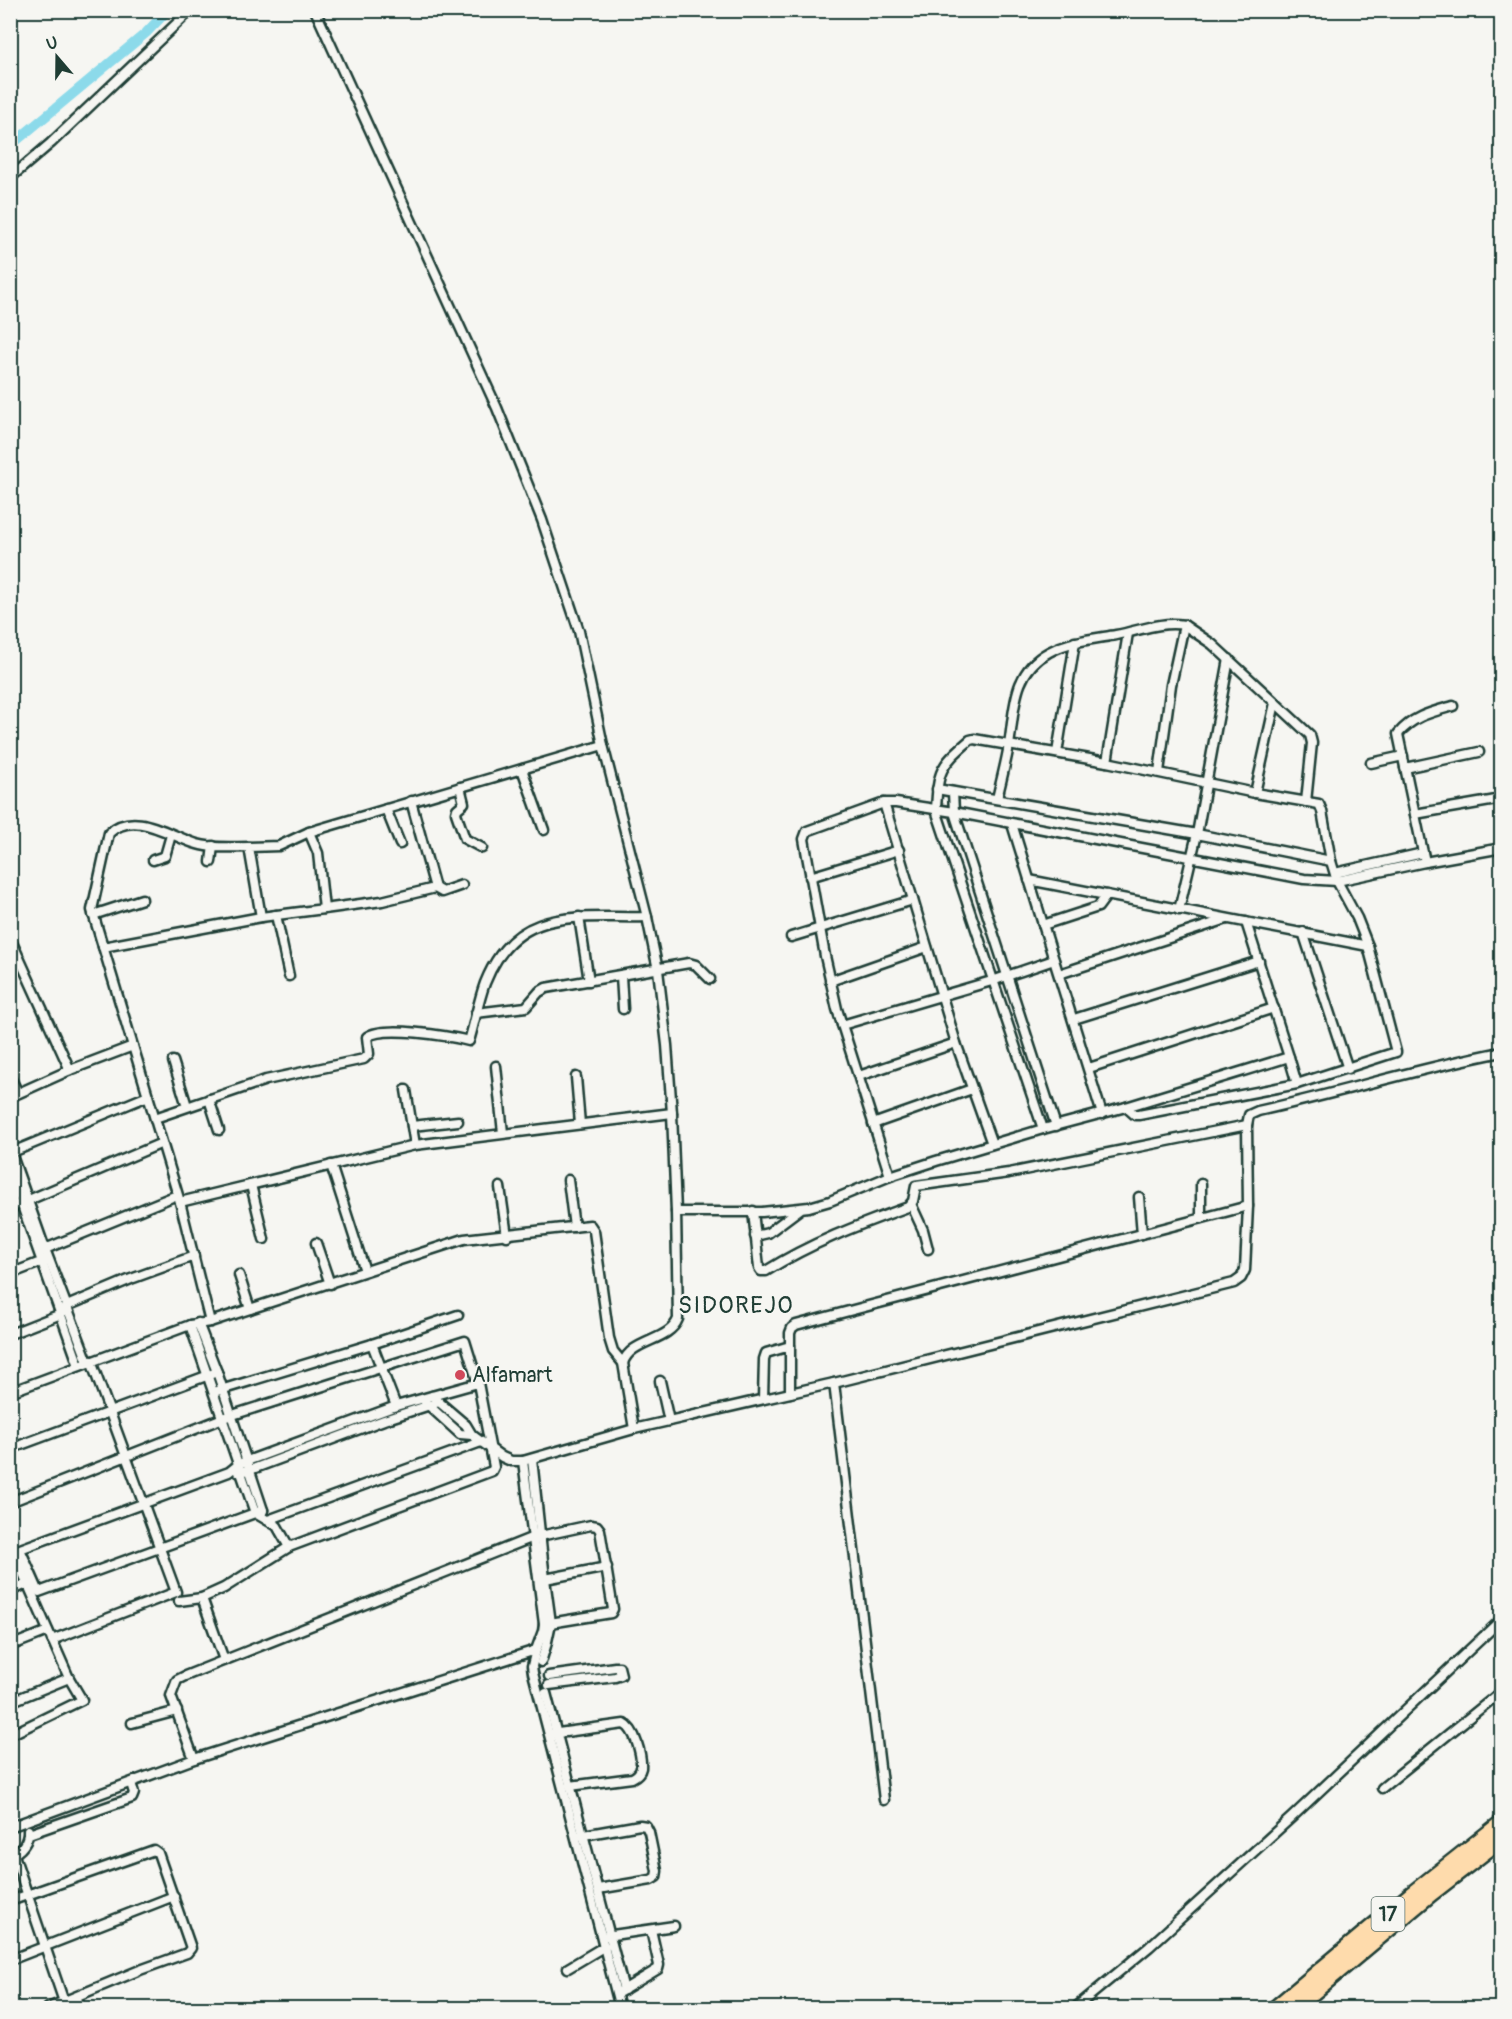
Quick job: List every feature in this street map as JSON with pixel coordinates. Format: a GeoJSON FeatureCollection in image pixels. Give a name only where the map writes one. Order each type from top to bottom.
{"type":"FeatureCollection","features":[{"type":"Feature","properties":{"kind":"highway","name":"17"},"geometry":{"type":"LineString","coordinates":[[1276,2008],[1411,1895],[1502,1823]]}},
{"type":"Feature","properties":{"kind":"highway","name":"17"},"geometry":{"type":"LineString","coordinates":[[1294,2008],[1431,1893],[1502,1838]]}},
{"type":"Feature","properties":{"kind":"street"},"geometry":{"type":"LineString","coordinates":[[10,178],[51,143],[191,10]]}},
{"type":"Feature","properties":{"kind":"street"},"geometry":{"type":"LineString","coordinates":[[315,10],[472,350],[542,520],[579,631],[603,745],[646,913],[658,970],[668,1045],[676,1212],[678,1319],[670,1329],[628,1353],[623,1363]]}},
{"type":"Feature","properties":{"kind":"street"},"geometry":{"type":"LineString","coordinates":[[997,799],[1019,684],[1045,655],[1075,642],[1128,633],[1161,624],[1184,625],[1212,644],[1310,735],[1312,739],[1306,802]]}},
{"type":"Feature","properties":{"kind":"street"},"geometry":{"type":"LineString","coordinates":[[1159,772],[1171,685],[1184,625]]}},
{"type":"Feature","properties":{"kind":"street"},"geometry":{"type":"LineString","coordinates":[[1107,762],[1128,633]]}},
{"type":"Feature","properties":{"kind":"street"},"geometry":{"type":"LineString","coordinates":[[1058,753],[1075,642]]}},
{"type":"Feature","properties":{"kind":"street"},"geometry":{"type":"LineString","coordinates":[[1179,910],[1193,857],[1229,659]]}},
{"type":"Feature","properties":{"kind":"street"},"geometry":{"type":"LineString","coordinates":[[1255,793],[1275,703]]}},
{"type":"Feature","properties":{"kind":"street"},"geometry":{"type":"LineString","coordinates":[[1424,857],[1398,737],[1400,732],[1424,714],[1453,706]]}},
{"type":"Feature","properties":{"kind":"street"},"geometry":{"type":"LineString","coordinates":[[1043,1129],[995,980],[936,810],[939,777],[944,765],[970,740],[1107,762],[1318,804],[1321,807],[1336,877],[1357,918],[1368,946],[1397,1050],[1394,1054],[1297,1084],[1139,1115],[1135,1115],[1126,1107]]}},
{"type":"Feature","properties":{"kind":"street"},"geometry":{"type":"LineString","coordinates":[[210,1322],[178,1198],[93,915],[92,910],[109,834],[121,825],[140,823],[198,845],[279,846],[307,833],[603,745]]}},
{"type":"Feature","properties":{"kind":"street"},"geometry":{"type":"LineString","coordinates":[[1406,768],[1479,752]]}},
{"type":"Feature","properties":{"kind":"street"},"geometry":{"type":"LineString","coordinates":[[1371,763],[1403,756]]}},
{"type":"Feature","properties":{"kind":"street"},"geometry":{"type":"LineString","coordinates":[[522,769],[544,830]]}},
{"type":"Feature","properties":{"kind":"street"},"geometry":{"type":"LineString","coordinates":[[460,787],[464,803],[456,813],[465,839],[482,848]]}},
{"type":"Feature","properties":{"kind":"street"},"geometry":{"type":"LineString","coordinates":[[937,789],[1197,834],[1331,861]]}},
{"type":"Feature","properties":{"kind":"street"},"geometry":{"type":"LineString","coordinates":[[954,792],[954,812],[1056,1126]]}},
{"type":"Feature","properties":{"kind":"street"},"geometry":{"type":"LineString","coordinates":[[1415,814],[1502,799]]}},
{"type":"Feature","properties":{"kind":"street"},"geometry":{"type":"LineString","coordinates":[[411,801],[435,888]]}},
{"type":"Feature","properties":{"kind":"street"},"geometry":{"type":"LineString","coordinates":[[884,803],[956,1043],[992,1144]]}},
{"type":"Feature","properties":{"kind":"street"},"geometry":{"type":"LineString","coordinates":[[890,1176],[830,981],[804,839],[807,831],[884,803],[896,803],[954,812],[1011,825],[1193,857],[1284,876],[1336,877],[1424,857],[1502,848]]}},
{"type":"Feature","properties":{"kind":"street"},"geometry":{"type":"LineString","coordinates":[[386,809],[400,844]]}},
{"type":"Feature","properties":{"kind":"street"},"geometry":{"type":"LineString","coordinates":[[1011,825],[1102,1114]]}},
{"type":"Feature","properties":{"kind":"street"},"geometry":{"type":"LineString","coordinates":[[307,833],[318,853],[322,909]]}},
{"type":"Feature","properties":{"kind":"street"},"geometry":{"type":"LineString","coordinates":[[153,860],[165,856],[171,835]]}},
{"type":"Feature","properties":{"kind":"street"},"geometry":{"type":"LineString","coordinates":[[211,862],[213,846]]}},
{"type":"Feature","properties":{"kind":"street"},"geometry":{"type":"LineString","coordinates":[[249,847],[261,917]]}},
{"type":"Feature","properties":{"kind":"street"},"geometry":{"type":"LineString","coordinates":[[810,877],[899,850]]}},
{"type":"Feature","properties":{"kind":"street"},"geometry":{"type":"LineString","coordinates":[[1029,880],[1368,946]]}},
{"type":"Feature","properties":{"kind":"street"},"geometry":{"type":"LineString","coordinates":[[103,948],[261,917],[382,901],[435,888],[442,892],[462,885]]}},
{"type":"Feature","properties":{"kind":"street"},"geometry":{"type":"LineString","coordinates":[[1043,925],[1098,907],[1107,895]]}},
{"type":"Feature","properties":{"kind":"street"},"geometry":{"type":"LineString","coordinates":[[93,915],[142,899]]}},
{"type":"Feature","properties":{"kind":"street"},"geometry":{"type":"LineString","coordinates":[[791,937],[913,900]]}},
{"type":"Feature","properties":{"kind":"street"},"geometry":{"type":"LineString","coordinates":[[155,1118],[266,1080],[364,1059],[369,1054],[367,1037],[372,1034],[423,1033],[469,1041],[485,982],[498,958],[511,943],[540,923],[557,918],[646,913]]}},
{"type":"Feature","properties":{"kind":"street"},"geometry":{"type":"LineString","coordinates":[[276,915],[289,976]]}},
{"type":"Feature","properties":{"kind":"street"},"geometry":{"type":"LineString","coordinates":[[579,917],[589,981]]}},
{"type":"Feature","properties":{"kind":"street"},"geometry":{"type":"LineString","coordinates":[[1059,974],[1228,919]]}},
{"type":"Feature","properties":{"kind":"street"},"geometry":{"type":"LineString","coordinates":[[1246,922],[1297,1084]]}},
{"type":"Feature","properties":{"kind":"street"},"geometry":{"type":"LineString","coordinates":[[1303,932],[1348,1069]]}},
{"type":"Feature","properties":{"kind":"street"},"geometry":{"type":"LineString","coordinates":[[10,938],[70,1070]]}},
{"type":"Feature","properties":{"kind":"street"},"geometry":{"type":"LineString","coordinates":[[830,981],[927,947]]}},
{"type":"Feature","properties":{"kind":"street"},"geometry":{"type":"LineString","coordinates":[[842,1026],[1054,960]]}},
{"type":"Feature","properties":{"kind":"street"},"geometry":{"type":"LineString","coordinates":[[1074,1020],[1259,961]]}},
{"type":"Feature","properties":{"kind":"street"},"geometry":{"type":"LineString","coordinates":[[476,1013],[526,1007],[539,992],[546,988],[689,963],[696,965],[710,979]]}},
{"type":"Feature","properties":{"kind":"street"},"geometry":{"type":"LineString","coordinates":[[621,976],[623,1009]]}},
{"type":"Feature","properties":{"kind":"street"},"geometry":{"type":"LineString","coordinates":[[1089,1068],[1274,1008]]}},
{"type":"Feature","properties":{"kind":"street"},"geometry":{"type":"LineString","coordinates":[[859,1076],[956,1043]]}},
{"type":"Feature","properties":{"kind":"street"},"geometry":{"type":"LineString","coordinates":[[10,1077],[14,1095],[133,1046]]}},
{"type":"Feature","properties":{"kind":"street"},"geometry":{"type":"LineString","coordinates":[[425,1402],[462,1435],[472,1436],[507,1459],[523,1461],[634,1429],[834,1383],[1234,1283],[1241,1278],[1245,1270],[1248,1206],[1247,1125],[1250,1115],[1258,1111],[1502,1052]]}},
{"type":"Feature","properties":{"kind":"street"},"geometry":{"type":"LineString","coordinates":[[676,1212],[800,1209],[830,1201],[914,1168],[1289,1057]]}},
{"type":"Feature","properties":{"kind":"street"},"geometry":{"type":"LineString","coordinates":[[173,1060],[187,1106]]}},
{"type":"Feature","properties":{"kind":"street"},"geometry":{"type":"LineString","coordinates":[[496,1066],[502,1133]]}},
{"type":"Feature","properties":{"kind":"street"},"geometry":{"type":"LineString","coordinates":[[576,1077],[580,1124]]}},
{"type":"Feature","properties":{"kind":"street"},"geometry":{"type":"LineString","coordinates":[[406,1089],[415,1145]]}},
{"type":"Feature","properties":{"kind":"street"},"geometry":{"type":"LineString","coordinates":[[873,1124],[972,1089]]}},
{"type":"Feature","properties":{"kind":"street"},"geometry":{"type":"LineString","coordinates":[[86,1363],[68,1306],[46,1260],[24,1202],[11,1151],[148,1096]]}},
{"type":"Feature","properties":{"kind":"street"},"geometry":{"type":"LineString","coordinates":[[209,1099],[219,1130]]}},
{"type":"Feature","properties":{"kind":"street"},"geometry":{"type":"LineString","coordinates":[[45,1249],[178,1198],[251,1185],[415,1145],[672,1113]]}},
{"type":"Feature","properties":{"kind":"street"},"geometry":{"type":"LineString","coordinates":[[412,1126],[458,1121]]}},
{"type":"Feature","properties":{"kind":"street"},"geometry":{"type":"LineString","coordinates":[[916,1186],[1009,1173],[1247,1125]]}},
{"type":"Feature","properties":{"kind":"street"},"geometry":{"type":"LineString","coordinates":[[10,1208],[162,1143]]}},
{"type":"Feature","properties":{"kind":"street"},"geometry":{"type":"LineString","coordinates":[[331,1165],[366,1271]]}},
{"type":"Feature","properties":{"kind":"street"},"geometry":{"type":"LineString","coordinates":[[914,1168],[916,1186],[911,1204],[923,1230],[928,1249]]}},
{"type":"Feature","properties":{"kind":"street"},"geometry":{"type":"LineString","coordinates":[[10,1172],[45,1249],[61,1314],[110,1413],[176,1590],[174,1593],[52,1640]]}},
{"type":"Feature","properties":{"kind":"street"},"geometry":{"type":"LineString","coordinates":[[568,1180],[573,1227]]}},
{"type":"Feature","properties":{"kind":"street"},"geometry":{"type":"LineString","coordinates":[[1201,1184],[1201,1218]]}},
{"type":"Feature","properties":{"kind":"street"},"geometry":{"type":"LineString","coordinates":[[251,1185],[264,1239]]}},
{"type":"Feature","properties":{"kind":"street"},"geometry":{"type":"LineString","coordinates":[[500,1187],[507,1236]]}},
{"type":"Feature","properties":{"kind":"street"},"geometry":{"type":"LineString","coordinates":[[1140,1197],[1142,1234]]}},
{"type":"Feature","properties":{"kind":"street"},"geometry":{"type":"LineString","coordinates":[[753,1211],[759,1268],[760,1271],[766,1271],[816,1243],[911,1204]]}},
{"type":"Feature","properties":{"kind":"street"},"geometry":{"type":"LineString","coordinates":[[790,1393],[790,1346],[792,1328],[796,1325],[1248,1206]]}},
{"type":"Feature","properties":{"kind":"street"},"geometry":{"type":"LineString","coordinates":[[755,1236],[768,1233],[800,1209]]}},
{"type":"Feature","properties":{"kind":"street"},"geometry":{"type":"LineString","coordinates":[[10,1392],[194,1324],[210,1322],[468,1238],[593,1226],[609,1338],[613,1351],[623,1363],[634,1429]]}},
{"type":"Feature","properties":{"kind":"street"},"geometry":{"type":"LineString","coordinates":[[316,1243],[330,1284]]}},
{"type":"Feature","properties":{"kind":"street"},"geometry":{"type":"LineString","coordinates":[[10,1334],[61,1314],[68,1306],[194,1256]]}},
{"type":"Feature","properties":{"kind":"street"},"geometry":{"type":"LineString","coordinates":[[10,1274],[46,1260]]}},
{"type":"Feature","properties":{"kind":"street"},"geometry":{"type":"LineString","coordinates":[[239,1275],[250,1309]]}},
{"type":"Feature","properties":{"kind":"street"},"geometry":{"type":"LineString","coordinates":[[219,1391],[458,1315]]}},
{"type":"Feature","properties":{"kind":"street"},"geometry":{"type":"LineString","coordinates":[[194,1324],[262,1515],[277,1526],[289,1546]]}},
{"type":"Feature","properties":{"kind":"street"},"geometry":{"type":"LineString","coordinates":[[10,1502],[227,1417],[465,1341],[478,1383],[494,1467],[492,1471],[289,1546],[224,1588],[202,1599],[179,1601]]}},
{"type":"Feature","properties":{"kind":"street"},"geometry":{"type":"LineString","coordinates":[[372,1344],[396,1406]]}},
{"type":"Feature","properties":{"kind":"street"},"geometry":{"type":"LineString","coordinates":[[763,1400],[766,1353],[790,1346]]}},
{"type":"Feature","properties":{"kind":"street"},"geometry":{"type":"LineString","coordinates":[[10,1449],[212,1373]]}},
{"type":"Feature","properties":{"kind":"street"},"geometry":{"type":"LineString","coordinates":[[660,1381],[669,1421]]}},
{"type":"Feature","properties":{"kind":"street"},"geometry":{"type":"LineString","coordinates":[[478,1383],[432,1396],[425,1402],[20,1549],[39,1592],[160,1548],[481,1442]]}},
{"type":"Feature","properties":{"kind":"street"},"geometry":{"type":"LineString","coordinates":[[834,1383],[884,1800]]}},
{"type":"Feature","properties":{"kind":"street"},"geometry":{"type":"LineString","coordinates":[[432,1396],[468,1427],[472,1436]]}},
{"type":"Feature","properties":{"kind":"street"},"geometry":{"type":"LineString","coordinates":[[383,1416],[396,1406],[439,1402]]}},
{"type":"Feature","properties":{"kind":"street"},"geometry":{"type":"LineString","coordinates":[[451,1426],[458,1418]]}},
{"type":"Feature","properties":{"kind":"street"},"geometry":{"type":"LineString","coordinates":[[532,1459],[535,1537],[545,1579],[547,1624],[532,1666],[545,1688]]}},
{"type":"Feature","properties":{"kind":"street"},"geometry":{"type":"LineString","coordinates":[[523,1461],[547,1624]]}},
{"type":"Feature","properties":{"kind":"street"},"geometry":{"type":"LineString","coordinates":[[194,1759],[171,1696],[177,1680],[535,1537],[591,1525],[597,1526],[600,1530],[607,1567],[613,1609],[611,1613],[547,1624]]}},
{"type":"Feature","properties":{"kind":"street"},"geometry":{"type":"LineString","coordinates":[[10,1544],[69,1678],[82,1700],[10,1735]]}},
{"type":"Feature","properties":{"kind":"street"},"geometry":{"type":"LineString","coordinates":[[545,1579],[607,1567]]}},
{"type":"Feature","properties":{"kind":"street"},"geometry":{"type":"LineString","coordinates":[[10,1591],[29,1583]]}},
{"type":"Feature","properties":{"kind":"street"},"geometry":{"type":"LineString","coordinates":[[202,1599],[224,1660]]}},
{"type":"Feature","properties":{"kind":"street"},"geometry":{"type":"LineString","coordinates":[[1075,2008],[1149,1947],[1292,1817],[1502,1619]]}},
{"type":"Feature","properties":{"kind":"street"},"geometry":{"type":"LineString","coordinates":[[10,1646],[48,1630]]}},
{"type":"Feature","properties":{"kind":"street"},"geometry":{"type":"LineString","coordinates":[[536,1657],[545,1688],[551,1734],[620,1992],[620,2008]]}},
{"type":"Feature","properties":{"kind":"street"},"geometry":{"type":"LineString","coordinates":[[10,1827],[194,1759],[536,1657]]}},
{"type":"Feature","properties":{"kind":"street"},"geometry":{"type":"LineString","coordinates":[[615,1666],[621,1671],[621,1675],[615,1677],[545,1688],[615,1666]]}},
{"type":"Feature","properties":{"kind":"street"},"geometry":{"type":"LineString","coordinates":[[10,1702],[69,1678]]}},
{"type":"Feature","properties":{"kind":"street"},"geometry":{"type":"LineString","coordinates":[[1382,1788],[1502,1691]]}},
{"type":"Feature","properties":{"kind":"street"},"geometry":{"type":"LineString","coordinates":[[132,1723],[177,1711]]}},
{"type":"Feature","properties":{"kind":"street"},"geometry":{"type":"LineString","coordinates":[[551,1734],[624,1724],[630,1727],[635,1734],[641,1768],[637,1776],[570,1786]]}},
{"type":"Feature","properties":{"kind":"street"},"geometry":{"type":"LineString","coordinates":[[551,1734],[570,1786],[578,1836],[598,1889],[606,1936],[605,1946],[620,1992]]}},
{"type":"Feature","properties":{"kind":"street"},"geometry":{"type":"LineString","coordinates":[[28,1834],[132,1798],[134,1793],[130,1783]]}},
{"type":"Feature","properties":{"kind":"street"},"geometry":{"type":"LineString","coordinates":[[27,1820],[28,1834],[24,1845],[12,1855],[64,2002]]}},
{"type":"Feature","properties":{"kind":"street"},"geometry":{"type":"LineString","coordinates":[[578,1836],[640,1825],[646,1826],[650,1832],[656,1877],[651,1880],[598,1889]]}},
{"type":"Feature","properties":{"kind":"street"},"geometry":{"type":"LineString","coordinates":[[10,1901],[154,1850],[158,1853],[191,1948],[187,1953],[50,2008]]}},
{"type":"Feature","properties":{"kind":"street"},"geometry":{"type":"LineString","coordinates":[[10,1960],[174,1896]]}},
{"type":"Feature","properties":{"kind":"street"},"geometry":{"type":"LineString","coordinates":[[606,1936],[674,1926]]}},
{"type":"Feature","properties":{"kind":"street"},"geometry":{"type":"LineString","coordinates":[[620,1992],[658,1969],[651,1930]]}},
{"type":"Feature","properties":{"kind":"street"},"geometry":{"type":"LineString","coordinates":[[568,1968],[605,1946]]}},
{"type":"Feature","properties":{"kind":"street"},"geometry":{"type":"LineString","coordinates":[[76,1997],[81,2008]]}},
{"type":"Feature","properties":{"kind":"street"},"geometry":{"type":"LineString","coordinates":[[190,2008],[204,2006],[207,2008]]}},
{"type":"Feature","properties":{"kind":"waterway"},"geometry":{"type":"LineString","coordinates":[[10,146],[146,33],[168,10]]}},
{"type":"Feature","properties":{"kind":"place","name":"Alfamart"},"geometry":{"type":"Point","coordinates":[460,1375]}},
{"type":"Feature","properties":{"kind":"district","name":"SIDOREJO"},"geometry":{"type":"Point","coordinates":[736,1305]}}]}
